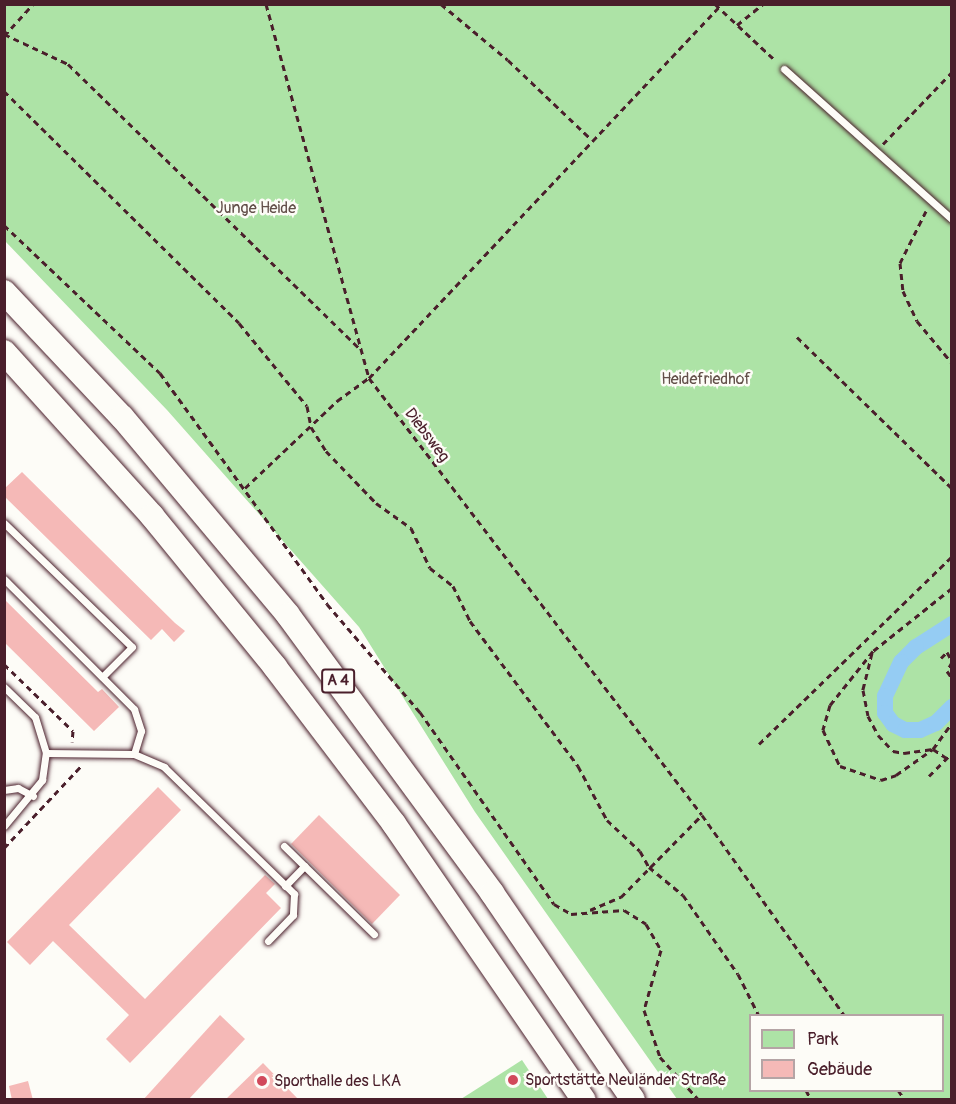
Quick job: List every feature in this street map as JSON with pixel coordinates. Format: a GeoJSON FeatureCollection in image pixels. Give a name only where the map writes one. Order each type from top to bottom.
{"type":"FeatureCollection","features":[{"type":"Feature","properties":{"kind":"highway","name":"A 4"},"geometry":{"type":"LineString","coordinates":[[4,292],[143,441],[288,615],[492,893],[633,1100]]}},
{"type":"Feature","properties":{"kind":"highway","name":"A 4"},"geometry":{"type":"LineString","coordinates":[[4,352],[152,516],[275,667],[400,832],[584,1100]]}},
{"type":"Feature","properties":{"kind":"lane"},"geometry":{"type":"LineString","coordinates":[[784,69],[951,219]]}},
{"type":"Feature","properties":{"kind":"lane"},"geometry":{"type":"LineString","coordinates":[[4,523],[132,647],[102,677]]}},
{"type":"Feature","properties":{"kind":"lane"},"geometry":{"type":"LineString","coordinates":[[4,579],[102,677],[140,720],[141,731],[134,754]]}},
{"type":"Feature","properties":{"kind":"lane"},"geometry":{"type":"LineString","coordinates":[[4,687],[35,717],[46,753],[42,780],[33,796],[4,826]]}},
{"type":"Feature","properties":{"kind":"lane"},"geometry":{"type":"LineString","coordinates":[[46,753],[134,754],[164,767],[294,894],[293,915],[268,941]]}},
{"type":"Feature","properties":{"kind":"lane"},"geometry":{"type":"LineString","coordinates":[[4,790],[18,788],[33,796]]}},
{"type":"Feature","properties":{"kind":"lane"},"geometry":{"type":"LineString","coordinates":[[284,846],[374,934]]}},
{"type":"Feature","properties":{"kind":"lane"},"geometry":{"type":"LineString","coordinates":[[285,886],[304,866]]}},
{"type":"Feature","properties":{"kind":"path"},"geometry":{"type":"LineString","coordinates":[[33,4],[5,35],[68,64],[361,350]]}},
{"type":"Feature","properties":{"kind":"path","name":"Diebsweg"},"geometry":{"type":"LineString","coordinates":[[266,4],[369,378],[702,815],[844,1014]]}},
{"type":"Feature","properties":{"kind":"path"},"geometry":{"type":"LineString","coordinates":[[441,4],[508,60],[591,139]]}},
{"type":"Feature","properties":{"kind":"path"},"geometry":{"type":"LineString","coordinates":[[737,25],[763,4]]}},
{"type":"Feature","properties":{"kind":"path"},"geometry":{"type":"LineString","coordinates":[[245,488],[311,427],[369,378],[482,261],[591,139],[716,6],[784,69]]}},
{"type":"Feature","properties":{"kind":"path"},"geometry":{"type":"LineString","coordinates":[[876,152],[951,72]]}},
{"type":"Feature","properties":{"kind":"path"},"geometry":{"type":"LineString","coordinates":[[4,91],[238,323],[307,406],[311,427],[326,451],[376,503],[411,528],[430,568],[453,586],[470,621],[578,766],[607,820],[640,851],[649,867],[683,895],[738,974],[758,1014]]}},
{"type":"Feature","properties":{"kind":"path"},"geometry":{"type":"LineString","coordinates":[[931,201],[900,263],[903,291],[917,321],[951,363]]}},
{"type":"Feature","properties":{"kind":"path"},"geometry":{"type":"LineString","coordinates":[[4,225],[160,374],[245,488],[259,515],[320,595],[420,712],[554,904],[571,914],[624,910],[646,924],[661,950],[644,1010],[660,1057],[699,1100]]}},
{"type":"Feature","properties":{"kind":"path"},"geometry":{"type":"LineString","coordinates":[[797,337],[951,488]]}},
{"type":"Feature","properties":{"kind":"path"},"geometry":{"type":"LineString","coordinates":[[759,744],[951,556]]}},
{"type":"Feature","properties":{"kind":"path"},"geometry":{"type":"LineString","coordinates":[[945,597],[951,588]]}},
{"type":"Feature","properties":{"kind":"path"},"geometry":{"type":"LineString","coordinates":[[951,594],[873,651],[830,705],[823,730],[834,758],[840,766],[881,780],[896,776],[933,748],[951,723]]}},
{"type":"Feature","properties":{"kind":"path"},"geometry":{"type":"LineString","coordinates":[[873,651],[863,690],[868,716],[878,735],[886,745],[904,753],[933,748],[951,762]]}},
{"type":"Feature","properties":{"kind":"path"},"geometry":{"type":"LineString","coordinates":[[941,658],[947,652],[951,661],[947,671],[951,678]]}},
{"type":"Feature","properties":{"kind":"path"},"geometry":{"type":"LineString","coordinates":[[4,664],[73,731],[71,753]]}},
{"type":"Feature","properties":{"kind":"path"},"geometry":{"type":"LineString","coordinates":[[929,776],[951,753]]}},
{"type":"Feature","properties":{"kind":"path"},"geometry":{"type":"LineString","coordinates":[[4,848],[93,754]]}},
{"type":"Feature","properties":{"kind":"path"},"geometry":{"type":"LineString","coordinates":[[586,912],[621,897],[702,815]]}},
{"type":"Feature","properties":{"kind":"green space"},"geometry":{"type":"Polygon","coordinates":[[[5,5],[951,5],[951,1099],[677,1099],[475,812],[359,627],[167,410],[5,241],[5,5]]]}},
{"type":"Feature","properties":{"kind":"green space","name":"Sportstätte Neuländer Straße"},"geometry":{"type":"Polygon","coordinates":[[[522,1060],[548,1099],[461,1099],[522,1060]]]}},
{"type":"Feature","properties":{"kind":"building"},"geometry":{"type":"Polygon","coordinates":[[[22,472],[185,631],[174,642],[162,629],[151,640],[4,496],[4,489],[22,472]]]}},
{"type":"Feature","properties":{"kind":"building"},"geometry":{"type":"Polygon","coordinates":[[[4,599],[98,692],[102,689],[119,707],[94,731],[4,642],[4,599]]]}},
{"type":"Feature","properties":{"kind":"building"},"geometry":{"type":"Polygon","coordinates":[[[158,787],[181,810],[69,925],[145,999],[265,875],[275,884],[266,893],[281,908],[130,1063],[106,1039],[129,1015],[53,941],[30,965],[7,942],[158,787]]]}},
{"type":"Feature","properties":{"kind":"building"},"geometry":{"type":"Polygon","coordinates":[[[319,815],[400,895],[372,924],[291,844],[319,815]]]}},
{"type":"Feature","properties":{"kind":"building"},"geometry":{"type":"Polygon","coordinates":[[[220,1015],[245,1039],[188,1100],[143,1100],[220,1015]]]}},
{"type":"Feature","properties":{"kind":"building","name":"Sporthalle des LKA"},"geometry":{"type":"Polygon","coordinates":[[[263,1063],[299,1100],[225,1100],[263,1063]]]}},
{"type":"Feature","properties":{"kind":"building"},"geometry":{"type":"Polygon","coordinates":[[[28,1081],[33,1100],[12,1100],[9,1086],[28,1081]]]}},
{"type":"Feature","properties":{"kind":"waterway"},"geometry":{"type":"LineString","coordinates":[[952,624],[916,647],[901,662],[885,696],[885,713],[893,724],[905,730],[920,730],[936,723],[952,707]]}},
{"type":"Feature","properties":{"kind":"place","name":"Sportstätte Neuländer Straße"},"geometry":{"type":"Point","coordinates":[513,1080]}},
{"type":"Feature","properties":{"kind":"place","name":"Sporthalle des LKA"},"geometry":{"type":"Point","coordinates":[262,1081]}},
{"type":"Feature","properties":{"kind":"park label","name":"Junge Heide"},"geometry":{"type":"Point","coordinates":[256,208]}},
{"type":"Feature","properties":{"kind":"park label","name":"Heidefriedhof"},"geometry":{"type":"Point","coordinates":[706,379]}}]}
